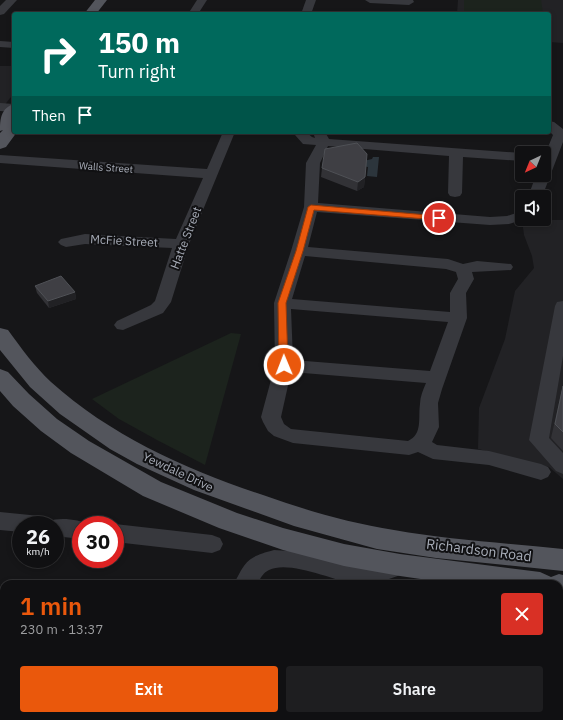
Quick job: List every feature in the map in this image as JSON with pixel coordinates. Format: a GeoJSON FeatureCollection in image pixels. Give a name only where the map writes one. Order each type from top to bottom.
{"type":"FeatureCollection","features":[{"type":"Feature","properties":{"kind":"main road"},"geometry":{"type":"LineString","coordinates":[[92,12],[101,0]]}},
{"type":"Feature","properties":{"kind":"main road"},"geometry":{"type":"LineString","coordinates":[[101,12],[110,0]]}},
{"type":"Feature","properties":{"kind":"main road"},"geometry":{"type":"LineString","coordinates":[[0,126],[12,111]]}},
{"type":"Feature","properties":{"kind":"main road"},"geometry":{"type":"LineString","coordinates":[[0,144],[12,129]]}},
{"type":"Feature","properties":{"kind":"main road","name":"Yewdale Drive"},"geometry":{"type":"LineString","coordinates":[[0,335],[18,359],[43,387],[116,442],[151,460],[230,495],[342,530],[397,553]]}},
{"type":"Feature","properties":{"kind":"main road","name":"Yewdale Drive"},"geometry":{"type":"LineString","coordinates":[[0,377],[21,400],[49,425],[80,447],[152,489],[228,521],[283,539],[344,555],[397,553]]}},
{"type":"Feature","properties":{"kind":"main road","name":"Richardson Road"},"geometry":{"type":"LineString","coordinates":[[397,553],[563,560]]}},
{"type":"Feature","properties":{"kind":"main road","name":"Richardson Road"},"geometry":{"type":"LineString","coordinates":[[397,553],[466,580]]}},
{"type":"Feature","properties":{"kind":"street"},"geometry":{"type":"LineString","coordinates":[[0,12],[12,0]]}},
{"type":"Feature","properties":{"kind":"street"},"geometry":{"type":"LineString","coordinates":[[194,12],[202,0]]}},
{"type":"Feature","properties":{"kind":"street"},"geometry":{"type":"LineString","coordinates":[[307,12],[311,0]]}},
{"type":"Feature","properties":{"kind":"street"},"geometry":{"type":"LineString","coordinates":[[370,0],[410,1],[408,12]]}},
{"type":"Feature","properties":{"kind":"street"},"geometry":{"type":"LineString","coordinates":[[0,44],[12,45]]}},
{"type":"Feature","properties":{"kind":"street"},"geometry":{"type":"LineString","coordinates":[[0,107],[12,108]]}},
{"type":"Feature","properties":{"kind":"street"},"geometry":{"type":"LineString","coordinates":[[551,124],[563,120]]}},
{"type":"Feature","properties":{"kind":"street"},"geometry":{"type":"LineString","coordinates":[[551,126],[556,130],[559,135],[551,151]]}},
{"type":"Feature","properties":{"kind":"street","name":"Hatte Street"},"geometry":{"type":"LineString","coordinates":[[124,325],[157,310],[163,302],[181,244],[212,174],[227,134]]}},
{"type":"Feature","properties":{"kind":"street"},"geometry":{"type":"LineString","coordinates":[[301,135],[308,141],[322,137],[456,153],[515,157]]}},
{"type":"Feature","properties":{"kind":"street"},"geometry":{"type":"LineString","coordinates":[[300,251],[448,264],[462,270],[466,275],[466,279],[458,293],[458,318],[429,404],[429,427],[425,438],[419,444],[409,448],[285,435],[272,435],[271,417],[284,365],[282,303],[300,251],[311,207],[313,163],[322,137]]}},
{"type":"Feature","properties":{"kind":"street"},"geometry":{"type":"LineString","coordinates":[[455,193],[456,153]]}},
{"type":"Feature","properties":{"kind":"street","name":"Walls Street"},"geometry":{"type":"LineString","coordinates":[[0,159],[212,174]]}},
{"type":"Feature","properties":{"kind":"street"},"geometry":{"type":"LineString","coordinates":[[311,207],[490,221],[509,220],[515,218]]}},
{"type":"Feature","properties":{"kind":"street","name":"McFie Street"},"geometry":{"type":"LineString","coordinates":[[66,242],[85,239],[181,244]]}},
{"type":"Feature","properties":{"kind":"street"},"geometry":{"type":"LineString","coordinates":[[462,270],[477,266],[505,267]]}},
{"type":"Feature","properties":{"kind":"street"},"geometry":{"type":"LineString","coordinates":[[282,303],[458,318]]}},
{"type":"Feature","properties":{"kind":"street"},"geometry":{"type":"LineString","coordinates":[[563,306],[539,440],[563,466]]}},
{"type":"Feature","properties":{"kind":"street"},"geometry":{"type":"LineString","coordinates":[[284,365],[438,378]]}},
{"type":"Feature","properties":{"kind":"street"},"geometry":{"type":"LineString","coordinates":[[419,444],[433,452],[489,458],[541,472]]}},
{"type":"Feature","properties":{"kind":"street"},"geometry":{"type":"LineString","coordinates":[[0,521],[12,522]]}},
{"type":"Feature","properties":{"kind":"street"},"geometry":{"type":"LineString","coordinates":[[124,534],[212,544]]}},
{"type":"Feature","properties":{"kind":"street"},"geometry":{"type":"LineString","coordinates":[[247,580],[250,572],[257,566],[264,561],[275,558],[296,560],[363,576],[397,553]]}},
{"type":"Feature","properties":{"kind":"shaded area"},"geometry":{"type":"Polygon","coordinates":[[[458,0],[563,0],[563,43],[551,42],[551,12],[457,12],[458,0]]]}},
{"type":"Feature","properties":{"kind":"shaded area"},"geometry":{"type":"Polygon","coordinates":[[[464,0],[541,0],[543,12],[464,12],[464,0]]]}},
{"type":"Feature","properties":{"kind":"shaded area"},"geometry":{"type":"Polygon","coordinates":[[[0,66],[12,66],[12,96],[0,111],[0,66]]]}},
{"type":"Feature","properties":{"kind":"shaded area"},"geometry":{"type":"Polygon","coordinates":[[[373,157],[379,157],[377,177],[367,176],[368,167],[360,166],[359,162],[372,159],[373,157]]]}},
{"type":"Feature","properties":{"kind":"shaded area"},"geometry":{"type":"Polygon","coordinates":[[[551,220],[563,220],[563,479],[549,467],[478,449],[479,408],[505,339],[515,291],[534,268],[532,256],[524,235],[523,226],[551,226],[551,220]]]}},
{"type":"Feature","properties":{"kind":"shaded area"},"geometry":{"type":"Polygon","coordinates":[[[231,333],[241,334],[205,465],[119,419],[92,399],[231,333]]]}},
{"type":"Feature","properties":{"kind":"building"},"geometry":{"type":"Polygon","coordinates":[[[357,143],[367,154],[365,177],[358,182],[322,168],[325,149],[357,143]]]}},
{"type":"Feature","properties":{"kind":"building"},"geometry":{"type":"Polygon","coordinates":[[[61,276],[75,292],[48,301],[35,286],[61,276]]]}},
{"type":"Feature","properties":{"kind":"building"},"geometry":{"type":"Polygon","coordinates":[[[563,386],[563,432],[555,424],[563,386]]]}},
{"type":"Feature","properties":{"kind":"route"},"geometry":{"type":"LineString","coordinates":[[284,365],[282,303],[300,251],[311,207],[439,218]]}}]}
